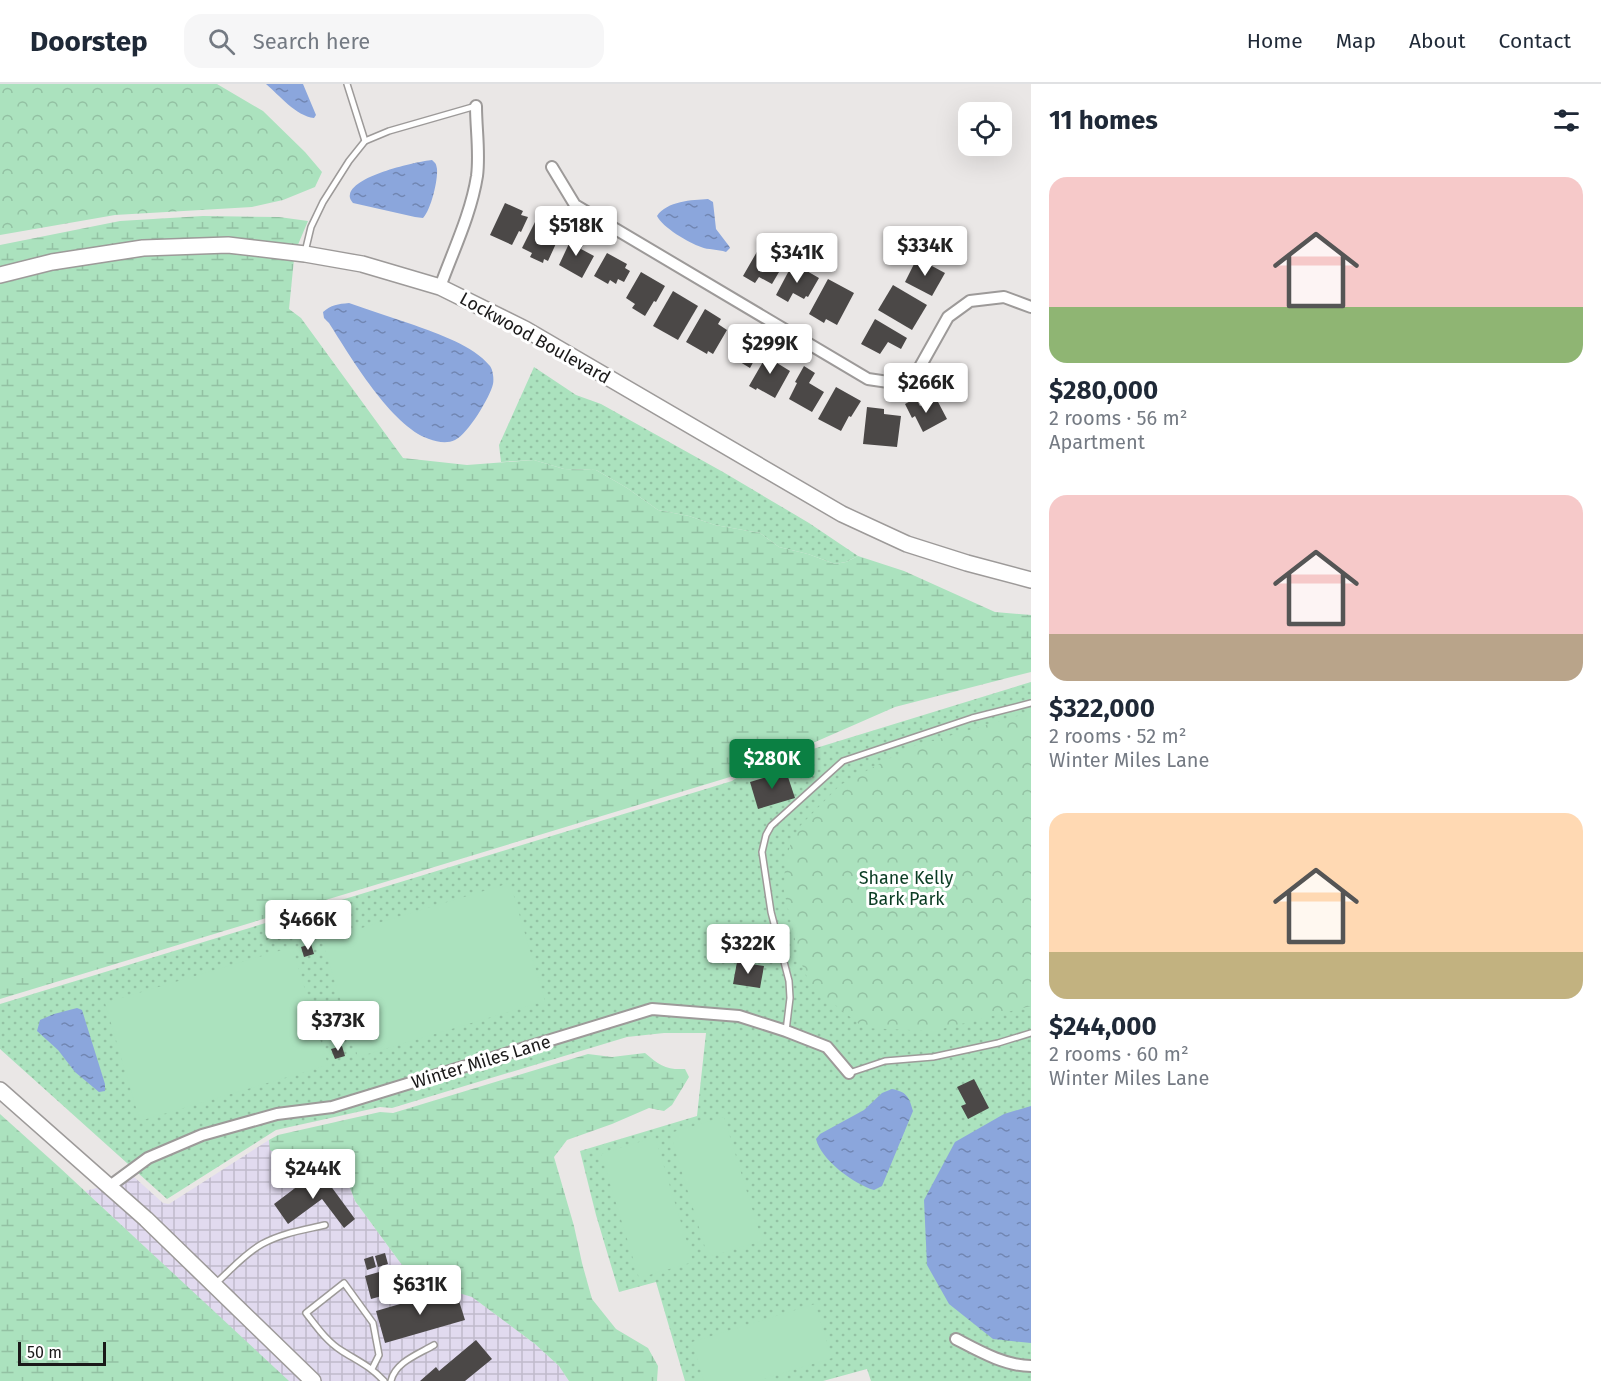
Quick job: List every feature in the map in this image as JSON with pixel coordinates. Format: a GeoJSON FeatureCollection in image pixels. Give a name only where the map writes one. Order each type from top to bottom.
{"type":"FeatureCollection","features":[{"type":"Feature","properties":{"kind":"street"},"geometry":{"type":"LineString","coordinates":[[440,287],[472,199],[477,174],[476,106]]}},
{"type":"Feature","properties":{"kind":"street"},"geometry":{"type":"LineString","coordinates":[[552,167],[575,205],[868,380],[895,383],[916,374],[948,317],[970,301],[1004,297],[1031,307]]}},
{"type":"Feature","properties":{"kind":"street","name":"Lockwood Boulevard"},"geometry":{"type":"LineString","coordinates":[[0,275],[52,262],[143,248],[228,245],[305,254],[362,264],[440,287],[536,335],[842,514],[907,544],[1031,580]]}},
{"type":"Feature","properties":{"kind":"street","name":"Winter Miles Lane"},"geometry":{"type":"LineString","coordinates":[[110,1186],[148,1158],[202,1136],[277,1114],[332,1107],[652,1009],[739,1016],[786,1031],[827,1047],[849,1073]]}},
{"type":"Feature","properties":{"kind":"street"},"geometry":{"type":"LineString","coordinates":[[0,1090],[110,1186],[313,1381]]}},
{"type":"Feature","properties":{"kind":"street"},"geometry":{"type":"LineString","coordinates":[[956,1339],[991,1356],[1022,1366],[1031,1366]]}},
{"type":"Feature","properties":{"kind":"lane"},"geometry":{"type":"LineString","coordinates":[[347,84],[365,141]]}},
{"type":"Feature","properties":{"kind":"lane"},"geometry":{"type":"LineString","coordinates":[[305,254],[311,227],[323,202],[349,161],[365,141],[389,131],[476,106]]}},
{"type":"Feature","properties":{"kind":"lane"},"geometry":{"type":"LineString","coordinates":[[786,1031],[790,998],[789,981],[771,912],[762,852],[771,826],[843,760],[972,718],[1031,703]]}},
{"type":"Feature","properties":{"kind":"lane"},"geometry":{"type":"LineString","coordinates":[[849,1073],[885,1061],[933,1057],[998,1043],[1031,1033]]}},
{"type":"Feature","properties":{"kind":"lane"},"geometry":{"type":"LineString","coordinates":[[214,1285],[245,1256],[261,1245],[283,1234],[325,1225]]}},
{"type":"Feature","properties":{"kind":"lane"},"geometry":{"type":"LineString","coordinates":[[372,1369],[379,1355],[373,1323],[344,1283],[306,1313],[340,1350],[372,1369],[384,1381]]}},
{"type":"Feature","properties":{"kind":"lane"},"geometry":{"type":"LineString","coordinates":[[391,1381],[392,1375],[399,1366],[434,1345]]}},
{"type":"Feature","properties":{"kind":"shaded area"},"geometry":{"type":"Polygon","coordinates":[[[269,1140],[271,1150],[289,1160],[335,1165],[347,1180],[355,1201],[410,1274],[472,1297],[535,1344],[559,1366],[569,1381],[322,1381],[120,1186],[134,1177],[163,1203],[169,1204],[269,1140]]]}},
{"type":"Feature","properties":{"kind":"shaded area"},"geometry":{"type":"Polygon","coordinates":[[[101,1187],[303,1381],[288,1381],[85,1191],[101,1187]]]}},
{"type":"Feature","properties":{"kind":"green space"},"geometry":{"type":"Polygon","coordinates":[[[0,84],[217,84],[263,111],[322,172],[315,187],[283,200],[252,207],[115,215],[0,235],[0,84]]]}},
{"type":"Feature","properties":{"kind":"green space"},"geometry":{"type":"Polygon","coordinates":[[[203,216],[279,217],[308,221],[297,247],[228,239],[0,269],[0,245],[120,221],[203,216]]]}},
{"type":"Feature","properties":{"kind":"green space"},"geometry":{"type":"Polygon","coordinates":[[[227,251],[294,259],[289,309],[301,318],[403,458],[467,465],[534,460],[564,469],[596,470],[658,510],[689,516],[715,525],[760,533],[779,547],[835,564],[858,556],[904,571],[995,612],[1031,615],[1031,672],[895,707],[806,746],[750,763],[730,777],[0,999],[0,282],[53,268],[143,254],[227,251]]]}},
{"type":"Feature","properties":{"kind":"green space"},"geometry":{"type":"Polygon","coordinates":[[[534,367],[576,395],[601,404],[723,472],[809,523],[858,556],[835,564],[779,547],[760,533],[715,525],[689,516],[658,510],[596,470],[564,469],[534,460],[501,462],[499,445],[534,367]]]}},
{"type":"Feature","properties":{"kind":"green space","name":"Shane Kelly Bark Park"},"geometry":{"type":"Polygon","coordinates":[[[1031,682],[1031,1381],[871,1381],[867,1369],[823,1381],[685,1381],[656,1282],[619,1292],[580,1151],[697,1116],[706,1033],[664,1033],[627,1037],[392,1108],[380,1107],[276,1130],[167,1199],[0,1049],[0,1004],[732,781],[751,768],[1031,682]]]}},
{"type":"Feature","properties":{"kind":"green space","name":"Shane Kelly Bark Park"},"geometry":{"type":"Polygon","coordinates":[[[1031,712],[1031,1006],[934,1031],[864,1028],[814,988],[806,975],[799,957],[784,891],[785,864],[791,842],[800,826],[840,785],[911,747],[1031,712]]]}},
{"type":"Feature","properties":{"kind":"green space"},"geometry":{"type":"Polygon","coordinates":[[[510,883],[545,1001],[358,1057],[322,940],[510,883]]]}},
{"type":"Feature","properties":{"kind":"green space"},"geometry":{"type":"Polygon","coordinates":[[[292,947],[328,1065],[140,1121],[105,1003],[292,947]]]}},
{"type":"Feature","properties":{"kind":"green space"},"geometry":{"type":"Polygon","coordinates":[[[645,1053],[663,1066],[685,1069],[689,1077],[672,1105],[664,1111],[649,1108],[567,1140],[554,1157],[592,1299],[616,1329],[648,1348],[658,1366],[657,1381],[569,1381],[559,1366],[535,1344],[472,1297],[429,1284],[410,1274],[355,1201],[347,1180],[335,1165],[289,1160],[270,1150],[269,1140],[278,1135],[380,1112],[393,1113],[588,1054],[612,1057],[645,1053]]]}},
{"type":"Feature","properties":{"kind":"green space"},"geometry":{"type":"Polygon","coordinates":[[[0,1114],[59,1167],[289,1381],[0,1381],[0,1114]]]}},
{"type":"Feature","properties":{"kind":"green space"},"geometry":{"type":"Polygon","coordinates":[[[724,1117],[762,1241],[708,1257],[670,1133],[724,1117]]]}},
{"type":"Feature","properties":{"kind":"green space"},"geometry":{"type":"Polygon","coordinates":[[[655,1137],[693,1262],[639,1278],[601,1154],[655,1137]]]}},
{"type":"Feature","properties":{"kind":"green space"},"geometry":{"type":"Polygon","coordinates":[[[815,1304],[832,1358],[757,1381],[704,1381],[692,1342],[815,1304]]]}},
{"type":"Feature","properties":{"kind":"water"},"geometry":{"type":"Polygon","coordinates":[[[266,84],[303,84],[316,115],[314,118],[301,113],[266,84]]]}},
{"type":"Feature","properties":{"kind":"water"},"geometry":{"type":"Polygon","coordinates":[[[432,160],[435,163],[437,174],[431,202],[423,218],[353,203],[350,199],[354,187],[374,175],[413,163],[432,160]]]}},
{"type":"Feature","properties":{"kind":"water"},"geometry":{"type":"Polygon","coordinates":[[[708,199],[713,202],[716,229],[730,248],[726,252],[704,248],[690,242],[670,230],[657,216],[673,204],[708,199]]]}},
{"type":"Feature","properties":{"kind":"water"},"geometry":{"type":"Polygon","coordinates":[[[349,303],[455,341],[474,352],[490,366],[493,377],[491,390],[478,415],[466,431],[452,441],[439,442],[429,439],[415,432],[386,405],[324,318],[323,312],[329,308],[349,303]]]}},
{"type":"Feature","properties":{"kind":"water"},"geometry":{"type":"Polygon","coordinates":[[[77,1008],[82,1010],[105,1084],[105,1091],[99,1092],[75,1072],[58,1050],[37,1031],[40,1020],[77,1008]]]}},
{"type":"Feature","properties":{"kind":"water"},"geometry":{"type":"Polygon","coordinates":[[[892,1089],[907,1096],[913,1111],[882,1186],[874,1190],[848,1177],[831,1163],[816,1139],[820,1134],[864,1110],[882,1093],[892,1089]]]}},
{"type":"Feature","properties":{"kind":"water"},"geometry":{"type":"Polygon","coordinates":[[[1031,1106],[1031,1343],[993,1339],[949,1304],[927,1265],[924,1200],[955,1142],[1004,1114],[1031,1106]]]}},
{"type":"Feature","properties":{"kind":"building"},"geometry":{"type":"Polygon","coordinates":[[[505,203],[523,211],[521,215],[528,217],[512,245],[490,235],[505,203]]]}},
{"type":"Feature","properties":{"kind":"building"},"geometry":{"type":"Polygon","coordinates":[[[538,216],[550,222],[546,231],[559,237],[548,261],[544,259],[543,263],[530,257],[532,253],[522,248],[538,216]]]}},
{"type":"Feature","properties":{"kind":"building"},"geometry":{"type":"Polygon","coordinates":[[[574,233],[586,240],[581,249],[594,256],[582,278],[559,265],[574,233]]]}},
{"type":"Feature","properties":{"kind":"building"},"geometry":{"type":"Polygon","coordinates":[[[762,243],[786,260],[772,284],[759,277],[755,283],[743,276],[762,243]]]}},
{"type":"Feature","properties":{"kind":"building"},"geometry":{"type":"Polygon","coordinates":[[[607,253],[627,264],[625,268],[630,271],[624,282],[618,279],[616,284],[610,280],[608,284],[594,276],[607,253]]]}},
{"type":"Feature","properties":{"kind":"building"},"geometry":{"type":"Polygon","coordinates":[[[917,258],[945,273],[932,296],[905,282],[917,258]]]}},
{"type":"Feature","properties":{"kind":"building"},"geometry":{"type":"Polygon","coordinates":[[[793,263],[819,278],[808,297],[804,299],[793,293],[788,302],[776,295],[793,263]]]}},
{"type":"Feature","properties":{"kind":"building"},"geometry":{"type":"Polygon","coordinates":[[[641,272],[665,286],[645,316],[632,308],[635,304],[626,298],[641,272]]]}},
{"type":"Feature","properties":{"kind":"building"},"geometry":{"type":"Polygon","coordinates":[[[828,279],[854,293],[837,325],[826,319],[824,323],[809,314],[828,279]]]}},
{"type":"Feature","properties":{"kind":"building"},"geometry":{"type":"Polygon","coordinates":[[[893,285],[927,305],[912,330],[878,310],[893,285]]]}},
{"type":"Feature","properties":{"kind":"building"},"geometry":{"type":"Polygon","coordinates":[[[673,291],[698,306],[678,340],[653,326],[673,291]]]}},
{"type":"Feature","properties":{"kind":"building"},"geometry":{"type":"Polygon","coordinates":[[[705,309],[721,319],[718,324],[727,330],[713,354],[708,351],[707,354],[686,342],[705,309]]]}},
{"type":"Feature","properties":{"kind":"building"},"geometry":{"type":"Polygon","coordinates":[[[875,319],[907,338],[901,349],[888,342],[880,354],[861,344],[875,319]]]}},
{"type":"Feature","properties":{"kind":"building"},"geometry":{"type":"Polygon","coordinates":[[[738,330],[763,344],[750,368],[735,359],[737,357],[731,353],[734,347],[730,345],[738,330]]]}},
{"type":"Feature","properties":{"kind":"building"},"geometry":{"type":"Polygon","coordinates":[[[771,348],[782,354],[777,363],[790,371],[775,398],[749,386],[771,348]]]}},
{"type":"Feature","properties":{"kind":"building"},"geometry":{"type":"Polygon","coordinates":[[[804,366],[815,373],[809,383],[824,392],[812,412],[789,399],[804,366]]]}},
{"type":"Feature","properties":{"kind":"building"},"geometry":{"type":"Polygon","coordinates":[[[836,387],[861,401],[841,431],[818,419],[836,387]]]}},
{"type":"Feature","properties":{"kind":"building"},"geometry":{"type":"Polygon","coordinates":[[[916,398],[920,406],[930,400],[932,403],[937,400],[947,419],[923,432],[915,416],[912,418],[905,404],[916,398]]]}},
{"type":"Feature","properties":{"kind":"building"},"geometry":{"type":"Polygon","coordinates":[[[867,407],[884,409],[884,414],[901,416],[897,447],[863,444],[867,407]]]}},
{"type":"Feature","properties":{"kind":"building"},"geometry":{"type":"Polygon","coordinates":[[[786,771],[795,798],[758,809],[750,782],[786,771]]]}},
{"type":"Feature","properties":{"kind":"building"},"geometry":{"type":"Polygon","coordinates":[[[311,944],[314,954],[304,957],[301,947],[311,944]]]}},
{"type":"Feature","properties":{"kind":"building"},"geometry":{"type":"Polygon","coordinates":[[[737,962],[764,966],[760,988],[733,984],[737,962]]]}},
{"type":"Feature","properties":{"kind":"building"},"geometry":{"type":"Polygon","coordinates":[[[342,1046],[345,1056],[335,1059],[331,1049],[342,1046]]]}},
{"type":"Feature","properties":{"kind":"building"},"geometry":{"type":"Polygon","coordinates":[[[974,1079],[989,1108],[968,1119],[961,1106],[966,1104],[957,1087],[974,1079]]]}},
{"type":"Feature","properties":{"kind":"building"},"geometry":{"type":"Polygon","coordinates":[[[319,1170],[355,1219],[344,1228],[322,1199],[288,1224],[274,1204],[319,1170]]]}},
{"type":"Feature","properties":{"kind":"building"},"geometry":{"type":"Polygon","coordinates":[[[385,1253],[388,1264],[378,1267],[375,1256],[385,1253]]]}},
{"type":"Feature","properties":{"kind":"building"},"geometry":{"type":"Polygon","coordinates":[[[373,1256],[376,1267],[367,1270],[364,1259],[373,1256]]]}},
{"type":"Feature","properties":{"kind":"building"},"geometry":{"type":"Polygon","coordinates":[[[397,1267],[403,1290],[371,1299],[365,1276],[397,1267]]]}},
{"type":"Feature","properties":{"kind":"building"},"geometry":{"type":"Polygon","coordinates":[[[455,1288],[465,1320],[385,1343],[376,1311],[455,1288]]]}},
{"type":"Feature","properties":{"kind":"building"},"geometry":{"type":"Polygon","coordinates":[[[476,1340],[492,1359],[465,1381],[420,1381],[436,1367],[439,1371],[476,1340]]]}}]}
